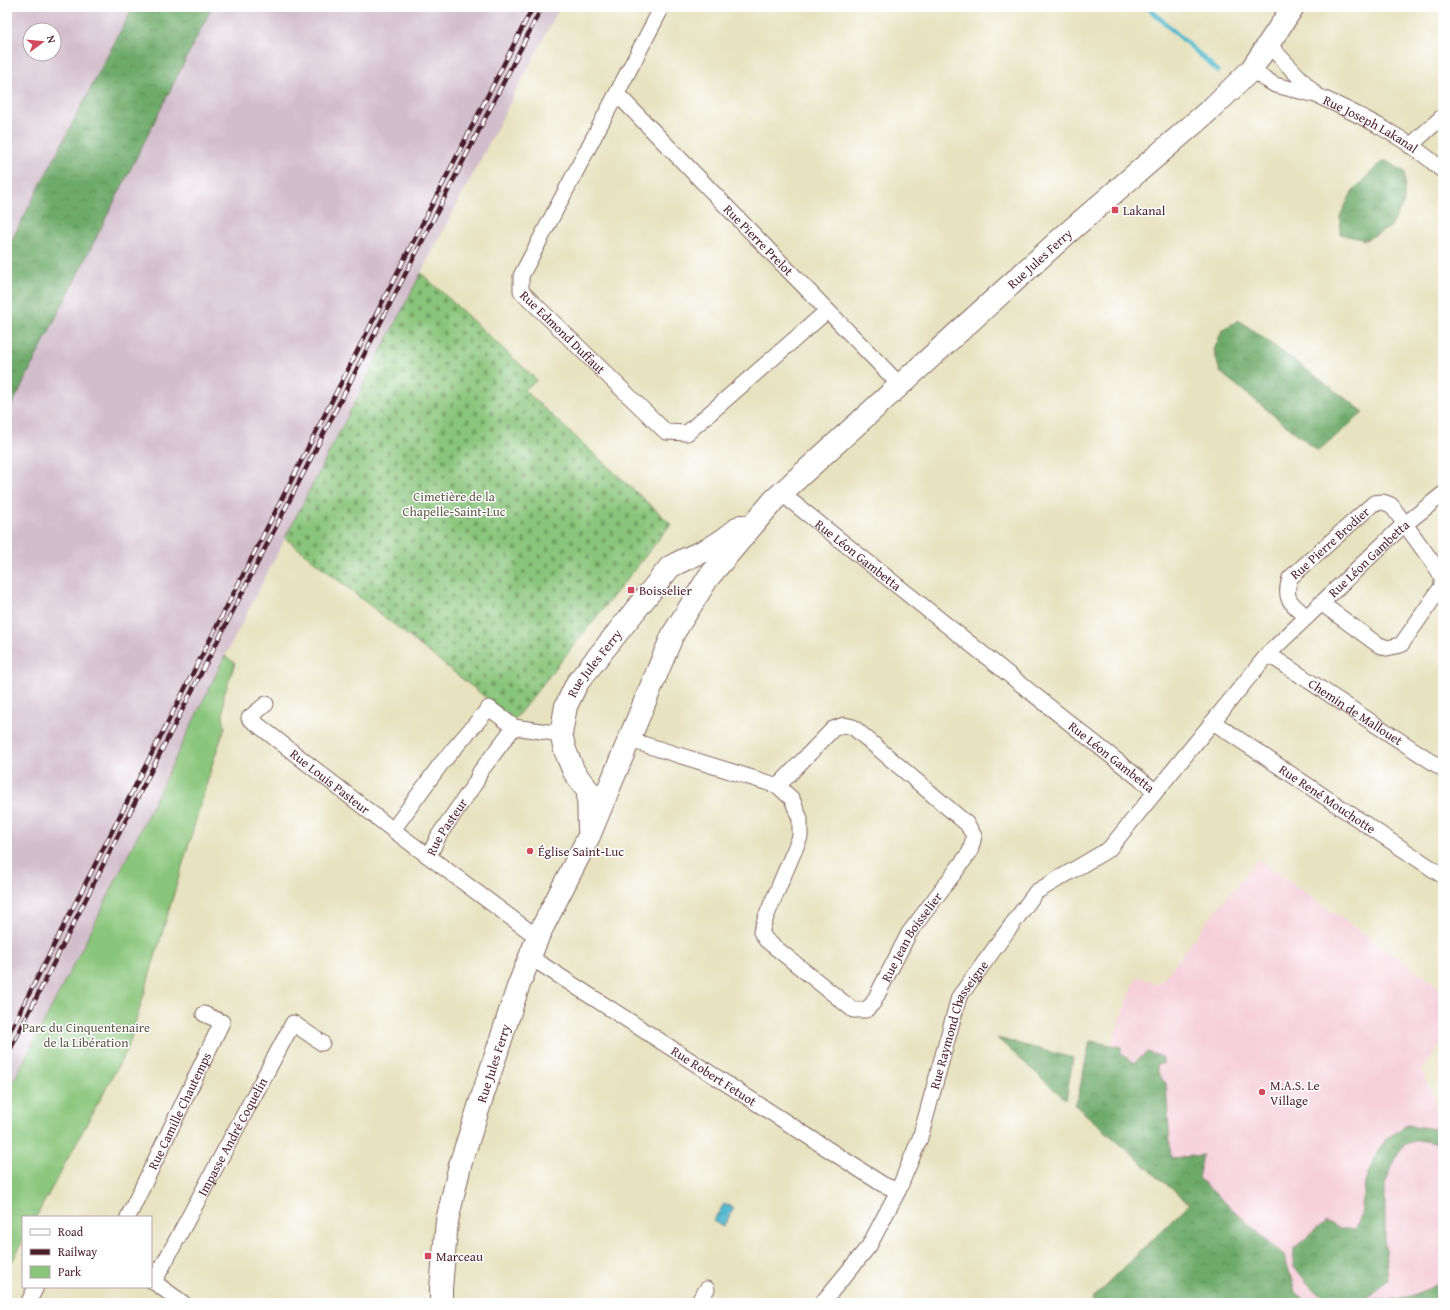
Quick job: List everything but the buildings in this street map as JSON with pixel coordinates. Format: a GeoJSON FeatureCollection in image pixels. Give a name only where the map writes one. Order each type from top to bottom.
{"type":"FeatureCollection","features":[{"type":"Feature","properties":{"kind":"street","name":"Rue Jules Ferry"},"geometry":{"type":"LineString","coordinates":[[589,836],[588,790],[574,772],[565,750],[561,734],[566,706],[577,683],[670,567],[687,556],[705,550],[726,538],[778,497],[1064,236],[1213,106],[1251,70],[1293,7]]}},
{"type":"Feature","properties":{"kind":"street","name":"Rue Edmond Duffaut"},"geometry":{"type":"LineString","coordinates":[[662,9],[618,95],[521,276],[521,291],[666,432],[687,433],[827,311]]}},
{"type":"Feature","properties":{"kind":"street","name":"Rue Joseph Lakanal"},"geometry":{"type":"LineString","coordinates":[[1269,45],[1316,95]]}},
{"type":"Feature","properties":{"kind":"street","name":"Rue Joseph Lakanal"},"geometry":{"type":"LineString","coordinates":[[1251,70],[1275,85],[1316,95],[1371,122],[1410,146],[1443,171]]}},
{"type":"Feature","properties":{"kind":"street","name":"Rue Pierre Prelot"},"geometry":{"type":"LineString","coordinates":[[618,95],[900,385]]}},
{"type":"Feature","properties":{"kind":"street"},"geometry":{"type":"LineString","coordinates":[[1410,146],[1443,116]]}},
{"type":"Feature","properties":{"kind":"street","name":"Rue Léon Gambetta"},"geometry":{"type":"LineString","coordinates":[[778,497],[1155,791],[1268,654],[1404,524],[1443,494]]}},
{"type":"Feature","properties":{"kind":"street","name":"Rue Jules Ferry"},"geometry":{"type":"LineString","coordinates":[[441,1303],[440,1288],[447,1221],[460,1165],[518,987],[539,934],[589,836],[673,634],[708,578],[778,497]]}},
{"type":"Feature","properties":{"kind":"street","name":"Rue Pierre Brodier"},"geometry":{"type":"LineString","coordinates":[[1307,616],[1291,603],[1286,590],[1290,578],[1374,503],[1383,502],[1391,505],[1442,577],[1442,586],[1402,645],[1387,648],[1377,644],[1321,603]]}},
{"type":"Feature","properties":{"kind":"street"},"geometry":{"type":"LineString","coordinates":[[687,556],[705,561],[708,569],[708,578]]}},
{"type":"Feature","properties":{"kind":"street","name":"Chemin de Mallouet"},"geometry":{"type":"LineString","coordinates":[[1268,654],[1443,769]]}},
{"type":"Feature","properties":{"kind":"street","name":"Rue Louis Pasteur"},"geometry":{"type":"LineString","coordinates":[[266,704],[249,718],[393,830],[429,856]]}},
{"type":"Feature","properties":{"kind":"street"},"geometry":{"type":"LineString","coordinates":[[393,830],[440,765],[489,708],[514,727],[561,734]]}},
{"type":"Feature","properties":{"kind":"street","name":"Rue René Mouchotte"},"geometry":{"type":"LineString","coordinates":[[1212,722],[1443,876]]}},
{"type":"Feature","properties":{"kind":"street","name":"Rue Jean Boisselier"},"geometry":{"type":"LineString","coordinates":[[630,740],[778,786],[792,799],[800,819],[800,837],[766,916],[761,932],[766,940],[853,1010],[866,1010],[873,1003],[909,933],[970,852],[974,836],[967,824],[853,727],[844,725],[833,729],[778,786]]}},
{"type":"Feature","properties":{"kind":"street","name":"Rue Pasteur"},"geometry":{"type":"LineString","coordinates":[[514,727],[480,772],[476,782],[439,836],[429,856],[529,931],[539,934]]}},
{"type":"Feature","properties":{"kind":"street"},"geometry":{"type":"LineString","coordinates":[[588,790],[601,787],[612,782]]}},
{"type":"Feature","properties":{"kind":"street","name":"Rue Raymond Chasseigne"},"geometry":{"type":"LineString","coordinates":[[822,1303],[870,1246],[898,1191],[920,1138],[958,997],[1036,892],[1109,849],[1155,791]]}},
{"type":"Feature","properties":{"kind":"street","name":"Rue Robert Fetuot"},"geometry":{"type":"LineString","coordinates":[[530,957],[882,1184],[898,1191]]}},
{"type":"Feature","properties":{"kind":"street","name":"Rue Camille Chautemps"},"geometry":{"type":"LineString","coordinates":[[128,1216],[222,1022],[204,1014]]}},
{"type":"Feature","properties":{"kind":"street","name":"Impasse André Coquelin"},"geometry":{"type":"LineString","coordinates":[[153,1281],[293,1023],[322,1043]]}},
{"type":"Feature","properties":{"kind":"street"},"geometry":{"type":"LineString","coordinates":[[153,1281],[183,1303]]}},
{"type":"Feature","properties":{"kind":"street"},"geometry":{"type":"LineString","coordinates":[[28,1303],[36,1288]]}},
{"type":"Feature","properties":{"kind":"shaded area"},"geometry":{"type":"Polygon","coordinates":[[[7,7],[560,7],[421,273],[225,656],[97,919],[7,1094],[7,7]]]}},
{"type":"Feature","properties":{"kind":"shaded area","name":"M.A.S. Le Village"},"geometry":{"type":"Polygon","coordinates":[[[1258,859],[1443,990],[1443,1041],[1422,1070],[1443,1117],[1443,1303],[1308,1303],[1189,1204],[1085,1113],[1137,976],[1159,985],[1209,919],[1258,859]]]}},
{"type":"Feature","properties":{"kind":"green space"},"geometry":{"type":"Polygon","coordinates":[[[133,7],[212,7],[7,415],[7,249],[133,7]]]}},
{"type":"Feature","properties":{"kind":"green space"},"geometry":{"type":"Polygon","coordinates":[[[1384,160],[1405,172],[1404,202],[1391,227],[1365,240],[1340,234],[1340,216],[1353,190],[1384,160]]]}},
{"type":"Feature","properties":{"kind":"green space","name":"Cimetière de la Chapelle-Saint-Luc"},"geometry":{"type":"Polygon","coordinates":[[[421,273],[537,380],[524,390],[671,524],[514,720],[285,538],[421,273]]]}},
{"type":"Feature","properties":{"kind":"green space"},"geometry":{"type":"Polygon","coordinates":[[[1239,320],[1364,412],[1318,451],[1220,372],[1214,350],[1222,330],[1239,320]]]}},
{"type":"Feature","properties":{"kind":"green space","name":"Parc du Cinquentenaire de la Libération"},"geometry":{"type":"Polygon","coordinates":[[[225,656],[235,663],[224,695],[223,717],[225,727],[214,759],[128,1048],[37,1216],[22,1216],[22,1243],[7,1271],[7,1094],[97,919],[225,656]]]}},
{"type":"Feature","properties":{"kind":"green space"},"geometry":{"type":"Polygon","coordinates":[[[997,1038],[1073,1058],[1066,1100],[997,1038]]]}},
{"type":"Feature","properties":{"kind":"green space"},"geometry":{"type":"Polygon","coordinates":[[[1090,1041],[1121,1047],[1121,1053],[1134,1063],[1147,1052],[1163,1057],[1163,1064],[1157,1064],[1157,1067],[1159,1075],[1166,1083],[1171,1158],[1203,1155],[1198,1178],[1285,1257],[1295,1292],[1308,1303],[1094,1303],[1092,1299],[1189,1204],[1074,1104],[1078,1096],[1090,1041]]]}},
{"type":"Feature","properties":{"kind":"green space"},"geometry":{"type":"Polygon","coordinates":[[[1407,1125],[1443,1130],[1443,1145],[1419,1140],[1405,1144],[1395,1160],[1385,1184],[1385,1250],[1388,1280],[1375,1292],[1363,1299],[1350,1302],[1332,1303],[1310,1286],[1293,1265],[1294,1248],[1326,1221],[1340,1229],[1356,1229],[1361,1215],[1365,1183],[1373,1161],[1385,1140],[1407,1125]]]}},
{"type":"Feature","properties":{"kind":"green space"},"geometry":{"type":"Polygon","coordinates":[[[1443,1281],[1443,1303],[1369,1303],[1376,1298],[1389,1301],[1409,1296],[1443,1281]]]}},
{"type":"Feature","properties":{"kind":"water"},"geometry":{"type":"Polygon","coordinates":[[[724,1204],[728,1206],[729,1204],[734,1208],[723,1227],[713,1221],[724,1204]]]}},
{"type":"Feature","properties":{"kind":"waterway"},"geometry":{"type":"LineString","coordinates":[[1147,7],[1218,71]]}},
{"type":"Feature","properties":{"kind":"railway"},"geometry":{"type":"LineString","coordinates":[[7,1037],[533,7]]}},
{"type":"Feature","properties":{"kind":"railway"},"geometry":{"type":"LineString","coordinates":[[7,1056],[106,859],[542,7]]}},
{"type":"Feature","properties":{"kind":"place","name":"Lakanal"},"geometry":{"type":"Point","coordinates":[1115,210]}},
{"type":"Feature","properties":{"kind":"place","name":"Boisselier"},"geometry":{"type":"Point","coordinates":[631,590]}},
{"type":"Feature","properties":{"kind":"place","name":"Église Saint-Luc"},"geometry":{"type":"Point","coordinates":[530,851]}},
{"type":"Feature","properties":{"kind":"place","name":"M.A.S. Le Village"},"geometry":{"type":"Point","coordinates":[1262,1092]}},
{"type":"Feature","properties":{"kind":"place","name":"Marceau"},"geometry":{"type":"Point","coordinates":[428,1256]}}]}
